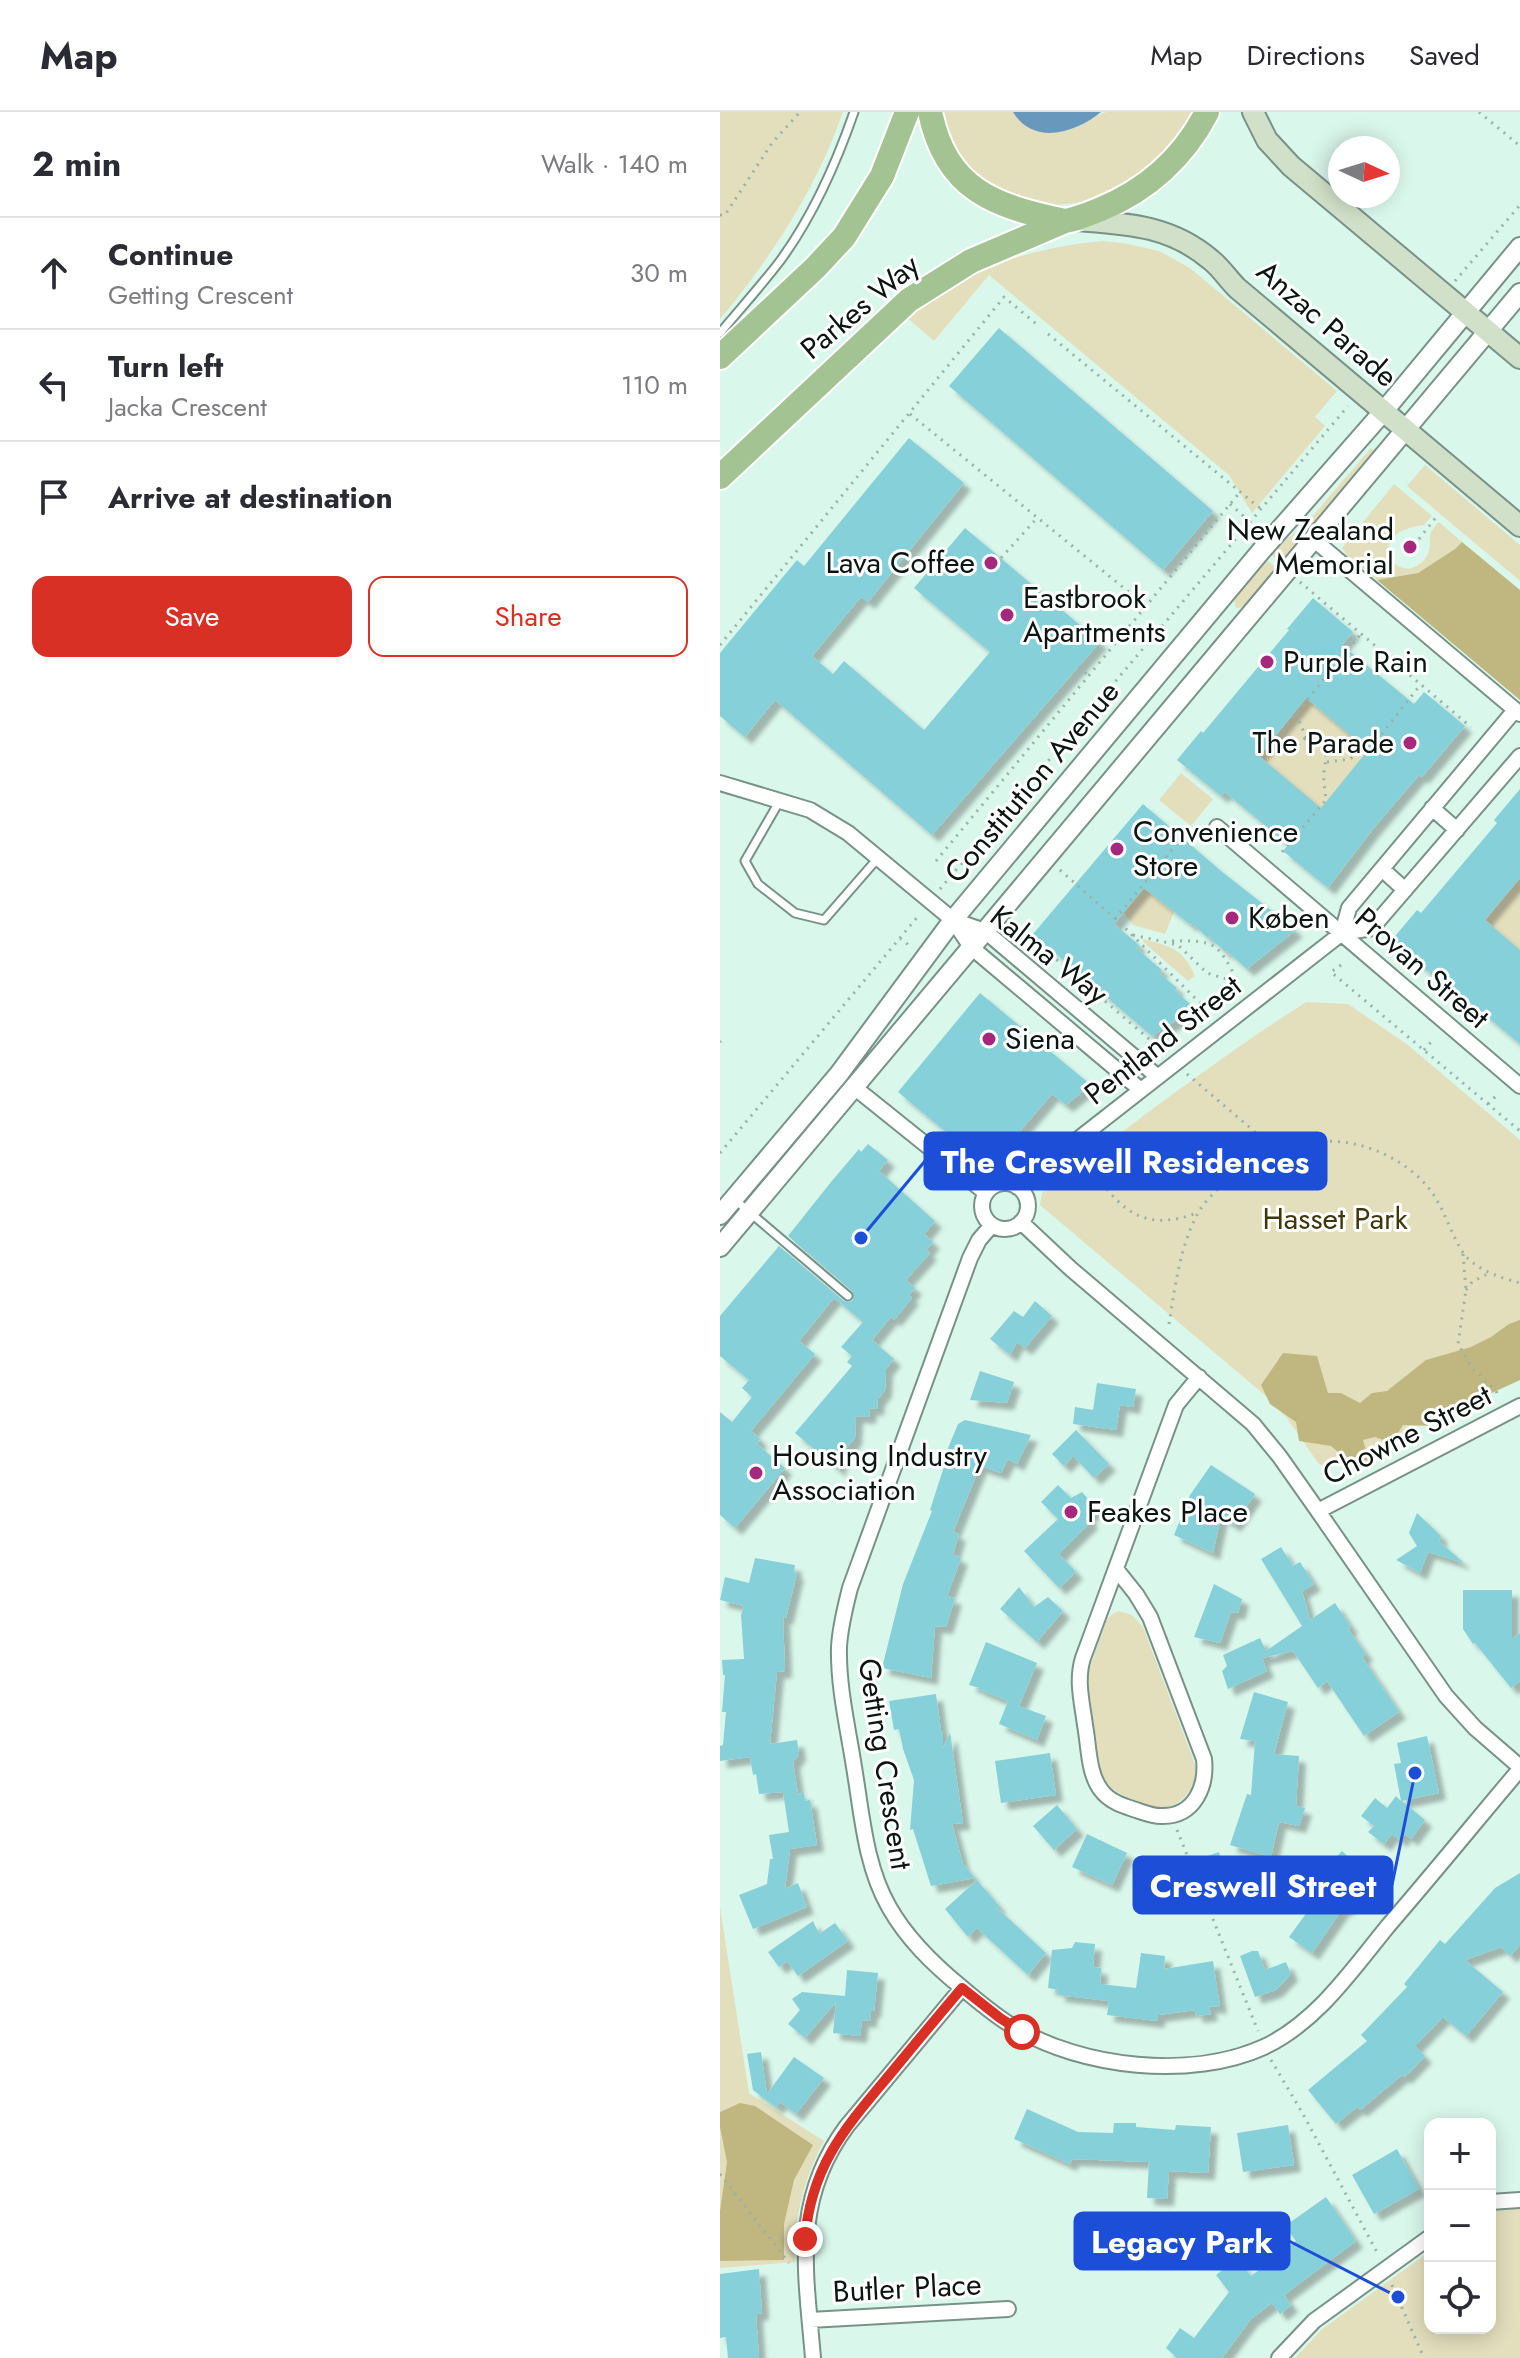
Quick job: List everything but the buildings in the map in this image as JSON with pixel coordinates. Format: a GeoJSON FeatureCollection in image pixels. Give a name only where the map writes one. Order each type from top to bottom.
{"type":"FeatureCollection","features":[{"type":"Feature","properties":{"kind":"main road","name":"Parkes Way"},"geometry":{"type":"LineString","coordinates":[[858,217],[895,112]]}},
{"type":"Feature","properties":{"kind":"main road","name":"Parkes Way"},"geometry":{"type":"LineString","coordinates":[[720,357],[831,251],[858,217],[882,176],[907,112]]}},
{"type":"Feature","properties":{"kind":"main road"},"geometry":{"type":"LineString","coordinates":[[930,112],[942,151],[971,186],[1001,204],[1069,220]]}},
{"type":"Feature","properties":{"kind":"main road","name":"Parkes Way"},"geometry":{"type":"LineString","coordinates":[[720,477],[909,300],[971,261],[1114,203],[1146,184],[1180,153],[1207,112]]}},
{"type":"Feature","properties":{"kind":"main road"},"geometry":{"type":"LineString","coordinates":[[1253,112],[1267,140],[1291,166],[1520,358]]}},
{"type":"Feature","properties":{"kind":"main road","name":"Anzac Parade"},"geometry":{"type":"LineString","coordinates":[[1069,220],[1140,225],[1170,235],[1213,261],[1237,288],[1520,526]]}},
{"type":"Feature","properties":{"kind":"street","name":"Constitution Avenue"},"geometry":{"type":"LineString","coordinates":[[720,1215],[839,1074],[953,920],[1520,247]]}},
{"type":"Feature","properties":{"kind":"street","name":"Constitution Avenue"},"geometry":{"type":"LineString","coordinates":[[720,1247],[1520,293]]}},
{"type":"Feature","properties":{"kind":"street"},"geometry":{"type":"LineString","coordinates":[[1313,539],[1517,712]]}},
{"type":"Feature","properties":{"kind":"street","name":"Pentland Street"},"geometry":{"type":"LineString","coordinates":[[1342,933],[1349,908],[1517,712]]}},
{"type":"Feature","properties":{"kind":"street","name":"Pentland Street"},"geometry":{"type":"LineString","coordinates":[[1017,1187],[1342,933],[1372,928],[1520,756]]}},
{"type":"Feature","properties":{"kind":"street"},"geometry":{"type":"LineString","coordinates":[[720,783],[810,810],[848,833],[953,920]]}},
{"type":"Feature","properties":{"kind":"street"},"geometry":{"type":"LineString","coordinates":[[1432,808],[1457,830]]}},
{"type":"Feature","properties":{"kind":"street","name":"Provan Street"},"geometry":{"type":"LineString","coordinates":[[1217,827],[1520,1086]]}},
{"type":"Feature","properties":{"kind":"street"},"geometry":{"type":"LineString","coordinates":[[1382,869],[1405,890]]}},
{"type":"Feature","properties":{"kind":"street","name":"Kalma Way"},"geometry":{"type":"LineString","coordinates":[[953,920],[985,931],[1158,1077]]}},
{"type":"Feature","properties":{"kind":"street","name":"Kalma Way"},"geometry":{"type":"LineString","coordinates":[[953,920],[971,947],[1141,1090]]}},
{"type":"Feature","properties":{"kind":"street"},"geometry":{"type":"LineString","coordinates":[[854,1087],[986,1193]]}},
{"type":"Feature","properties":{"kind":"street"},"geometry":{"type":"LineString","coordinates":[[1004,1183],[1017,1187],[1026,1197],[1025,1217],[1010,1229],[992,1225],[983,1214],[986,1193],[1004,1183]]}},
{"type":"Feature","properties":{"kind":"street"},"geometry":{"type":"LineString","coordinates":[[1021,1222],[1071,1269],[1253,1424],[1280,1457],[1446,1696],[1475,1728],[1520,1768]]}},
{"type":"Feature","properties":{"kind":"street","name":"Getting Crescent"},"geometry":{"type":"LineString","coordinates":[[992,1225],[977,1245],[957,1294],[850,1588],[840,1640],[842,1690],[874,1874],[890,1910],[930,1960],[1016,2029],[1050,2045],[1084,2055],[1154,2066],[1183,2067],[1223,2062],[1264,2047],[1318,2009],[1463,1840],[1520,1768]]}},
{"type":"Feature","properties":{"kind":"street"},"geometry":{"type":"LineString","coordinates":[[1116,1569],[1150,1617],[1204,1759],[1204,1777],[1196,1798],[1185,1810],[1171,1816],[1152,1815],[1114,1801],[1101,1790],[1093,1771],[1079,1673],[1116,1569],[1176,1405],[1199,1377]]}},
{"type":"Feature","properties":{"kind":"street","name":"Chowne Street"},"geometry":{"type":"LineString","coordinates":[[1318,1511],[1513,1410]]}},
{"type":"Feature","properties":{"kind":"street"},"geometry":{"type":"LineString","coordinates":[[813,2358],[805,2239],[819,2176],[830,2151],[852,2120],[962,1988]]}},
{"type":"Feature","properties":{"kind":"street"},"geometry":{"type":"LineString","coordinates":[[1496,2202],[1520,2200]]}},
{"type":"Feature","properties":{"kind":"street"},"geometry":{"type":"LineString","coordinates":[[1279,2358],[1314,2321],[1424,2241]]}},
{"type":"Feature","properties":{"kind":"street","name":"Butler Place"},"geometry":{"type":"LineString","coordinates":[[810,2320],[1008,2309]]}},
{"type":"Feature","properties":{"kind":"lane"},"geometry":{"type":"LineString","coordinates":[[720,333],[797,235],[827,180],[854,112]]}},
{"type":"Feature","properties":{"kind":"lane"},"geometry":{"type":"LineString","coordinates":[[779,801],[745,861],[758,884],[795,913],[824,920],[878,858]]}},
{"type":"Feature","properties":{"kind":"lane"},"geometry":{"type":"LineString","coordinates":[[734,1199],[848,1296]]}},
{"type":"Feature","properties":{"kind":"path"},"geometry":{"type":"LineString","coordinates":[[720,215],[725,215],[772,143],[800,112]]}},
{"type":"Feature","properties":{"kind":"path"},"geometry":{"type":"LineString","coordinates":[[1479,112],[1520,146]]}},
{"type":"Feature","properties":{"kind":"path"},"geometry":{"type":"LineString","coordinates":[[1453,283],[1520,205]]}},
{"type":"Feature","properties":{"kind":"path"},"geometry":{"type":"LineString","coordinates":[[720,645],[1004,297],[1040,327]]}},
{"type":"Feature","properties":{"kind":"path"},"geometry":{"type":"LineString","coordinates":[[1048,334],[1261,509]]}},
{"type":"Feature","properties":{"kind":"path"},"geometry":{"type":"LineString","coordinates":[[720,1153],[1351,403]]}},
{"type":"Feature","properties":{"kind":"path"},"geometry":{"type":"LineString","coordinates":[[909,413],[1146,606]]}},
{"type":"Feature","properties":{"kind":"path"},"geometry":{"type":"LineString","coordinates":[[1340,417],[1346,423]]}},
{"type":"Feature","properties":{"kind":"path"},"geometry":{"type":"LineString","coordinates":[[936,861],[1240,492]]}},
{"type":"Feature","properties":{"kind":"path"},"geometry":{"type":"LineString","coordinates":[[1230,504],[1250,522]]}},
{"type":"Feature","properties":{"kind":"path"},"geometry":{"type":"LineString","coordinates":[[1419,539],[1437,516]]}},
{"type":"Feature","properties":{"kind":"path"},"geometry":{"type":"LineString","coordinates":[[1001,558],[1038,517]]}},
{"type":"Feature","properties":{"kind":"path"},"geometry":{"type":"LineString","coordinates":[[1298,581],[1471,727]]}},
{"type":"Feature","properties":{"kind":"path"},"geometry":{"type":"LineString","coordinates":[[1262,755],[1361,634]]}},
{"type":"Feature","properties":{"kind":"path"},"geometry":{"type":"LineString","coordinates":[[1079,667],[1089,676]]}},
{"type":"Feature","properties":{"kind":"path"},"geometry":{"type":"LineString","coordinates":[[1327,762],[1350,759],[1373,745],[1421,684]]}},
{"type":"Feature","properties":{"kind":"path"},"geometry":{"type":"LineString","coordinates":[[1296,714],[1306,737]]}},
{"type":"Feature","properties":{"kind":"path"},"geometry":{"type":"LineString","coordinates":[[1282,852],[1326,800],[1324,770],[1327,762],[1322,741],[1306,737]]}},
{"type":"Feature","properties":{"kind":"path"},"geometry":{"type":"LineString","coordinates":[[1269,746],[1292,752],[1306,737]]}},
{"type":"Feature","properties":{"kind":"path"},"geometry":{"type":"LineString","coordinates":[[1115,919],[1189,829]]}},
{"type":"Feature","properties":{"kind":"path"},"geometry":{"type":"LineString","coordinates":[[1059,869],[1132,935],[1205,1008]]}},
{"type":"Feature","properties":{"kind":"path"},"geometry":{"type":"LineString","coordinates":[[1014,923],[1166,1054]]}},
{"type":"Feature","properties":{"kind":"path"},"geometry":{"type":"LineString","coordinates":[[1132,935],[1168,942],[1205,941],[1215,945],[1239,983],[1207,973],[1185,951],[1168,942]]}},
{"type":"Feature","properties":{"kind":"path"},"geometry":{"type":"LineString","coordinates":[[1341,965],[1331,972],[1520,1131]]}},
{"type":"Feature","properties":{"kind":"path"},"geometry":{"type":"LineString","coordinates":[[1424,1050],[1432,1041]]}},
{"type":"Feature","properties":{"kind":"path"},"geometry":{"type":"LineString","coordinates":[[1181,1068],[1275,1149]]}},
{"type":"Feature","properties":{"kind":"path"},"geometry":{"type":"LineString","coordinates":[[1488,1104],[1497,1095]]}},
{"type":"Feature","properties":{"kind":"path"},"geometry":{"type":"LineString","coordinates":[[1169,1324],[1177,1276],[1199,1212],[1230,1176],[1251,1160],[1275,1149],[1341,1141],[1358,1145],[1390,1157],[1415,1175],[1436,1198],[1463,1254],[1466,1290],[1458,1344],[1473,1369],[1513,1410]]}},
{"type":"Feature","properties":{"kind":"path"},"geometry":{"type":"LineString","coordinates":[[1074,1142],[1111,1196],[1127,1209],[1146,1219],[1159,1220],[1199,1212]]}},
{"type":"Feature","properties":{"kind":"path"},"geometry":{"type":"LineString","coordinates":[[1463,1254],[1477,1265],[1520,1283]]}},
{"type":"Feature","properties":{"kind":"path"},"geometry":{"type":"LineString","coordinates":[[1466,1290],[1477,1278],[1491,1272]]}},
{"type":"Feature","properties":{"kind":"path"},"geometry":{"type":"LineString","coordinates":[[1171,1816],[1264,2047],[1385,2268],[1424,2358]]}},
{"type":"Feature","properties":{"kind":"path"},"geometry":{"type":"LineString","coordinates":[[720,2174],[807,2281]]}},
{"type":"Feature","properties":{"kind":"green space"},"geometry":{"type":"Polygon","coordinates":[[[720,112],[843,112],[819,169],[791,221],[758,271],[720,319],[720,112]]]}},
{"type":"Feature","properties":{"kind":"green space"},"geometry":{"type":"Polygon","coordinates":[[[938,112],[1013,112],[1026,126],[1052,133],[1070,130],[1107,112],[1194,112],[1170,148],[1134,180],[1084,202],[1048,206],[1019,203],[962,168],[938,112]]]}},
{"type":"Feature","properties":{"kind":"green space"},"geometry":{"type":"Polygon","coordinates":[[[1103,241],[1159,251],[1190,268],[1337,391],[1315,417],[1325,426],[1252,513],[1229,475],[989,275],[934,341],[905,316],[941,290],[984,269],[1062,246],[1103,241]]]}},
{"type":"Feature","properties":{"kind":"green space"},"geometry":{"type":"Polygon","coordinates":[[[1371,448],[1377,453],[1283,564],[1270,554],[1311,518],[1371,448]]]}},
{"type":"Feature","properties":{"kind":"green space"},"geometry":{"type":"Polygon","coordinates":[[[1425,465],[1520,545],[1520,581],[1407,486],[1425,465]]]}},
{"type":"Feature","properties":{"kind":"green space"},"geometry":{"type":"Polygon","coordinates":[[[1394,484],[1432,516],[1424,525],[1405,530],[1393,538],[1389,547],[1395,564],[1413,568],[1423,561],[1429,550],[1431,532],[1439,522],[1462,542],[1418,573],[1377,580],[1342,548],[1394,484]]]}},
{"type":"Feature","properties":{"kind":"green space"},"geometry":{"type":"Polygon","coordinates":[[[1266,560],[1278,569],[1244,607],[1236,608],[1234,599],[1266,560]]]}},
{"type":"Feature","properties":{"kind":"green space"},"geometry":{"type":"Polygon","coordinates":[[[1367,665],[1390,685],[1373,745],[1315,816],[1259,757],[1311,692],[1339,699],[1367,665]]]}},
{"type":"Feature","properties":{"kind":"green space"},"geometry":{"type":"Polygon","coordinates":[[[1181,773],[1213,799],[1191,826],[1159,800],[1181,773]]]}},
{"type":"Feature","properties":{"kind":"green space"},"geometry":{"type":"Polygon","coordinates":[[[1520,878],[1520,950],[1495,929],[1475,932],[1520,878]]]}},
{"type":"Feature","properties":{"kind":"green space"},"geometry":{"type":"Polygon","coordinates":[[[1144,888],[1174,912],[1165,934],[1133,925],[1124,912],[1144,888]]]}},
{"type":"Feature","properties":{"kind":"green space"},"geometry":{"type":"Polygon","coordinates":[[[1144,939],[1181,954],[1195,976],[1188,981],[1143,942],[1144,939]]]}},
{"type":"Feature","properties":{"kind":"green space","name":"Hasset Park"},"geometry":{"type":"Polygon","coordinates":[[[1306,1002],[1348,1004],[1408,1045],[1520,1140],[1520,1374],[1326,1468],[1318,1463],[1287,1418],[1267,1397],[1040,1205],[1042,1193],[1074,1168],[1205,1071],[1306,1002]]]}},
{"type":"Feature","properties":{"kind":"green space"},"geometry":{"type":"Polygon","coordinates":[[[1119,1611],[1132,1615],[1143,1627],[1195,1764],[1194,1780],[1187,1794],[1168,1807],[1150,1806],[1124,1796],[1111,1787],[1101,1773],[1087,1676],[1106,1621],[1119,1611]]]}},
{"type":"Feature","properties":{"kind":"green space"},"geometry":{"type":"Polygon","coordinates":[[[720,1907],[749,2093],[824,2141],[810,2170],[801,2200],[795,2262],[720,2268],[720,1907]]]}},
{"type":"Feature","properties":{"kind":"green space"},"geometry":{"type":"Polygon","coordinates":[[[1520,2206],[1520,2358],[1295,2358],[1321,2330],[1424,2255],[1424,2334],[1496,2334],[1496,2208],[1520,2206]]]}},
{"type":"Feature","properties":{"kind":"shaded area"},"geometry":{"type":"Polygon","coordinates":[[[1462,542],[1520,590],[1520,700],[1377,580],[1418,573],[1462,542]]]}},
{"type":"Feature","properties":{"kind":"shaded area"},"geometry":{"type":"Polygon","coordinates":[[[1520,1320],[1520,1380],[1455,1410],[1432,1426],[1403,1425],[1392,1443],[1375,1437],[1363,1440],[1369,1461],[1352,1464],[1331,1446],[1299,1441],[1296,1422],[1270,1404],[1261,1385],[1283,1353],[1317,1356],[1328,1393],[1341,1393],[1360,1403],[1372,1393],[1387,1391],[1426,1360],[1471,1347],[1520,1320]]]}},
{"type":"Feature","properties":{"kind":"shaded area"},"geometry":{"type":"Polygon","coordinates":[[[740,2103],[755,2106],[813,2145],[794,2180],[784,2224],[784,2260],[720,2261],[720,2211],[727,2162],[720,2112],[740,2103]]]}},
{"type":"Feature","properties":{"kind":"water"},"geometry":{"type":"Polygon","coordinates":[[[1013,112],[1101,112],[1080,126],[1055,133],[1032,129],[1021,123],[1013,112]]]}},
{"type":"Feature","properties":{"kind":"place","name":"New Zealand Memorial"},"geometry":{"type":"Point","coordinates":[1410,547]}},
{"type":"Feature","properties":{"kind":"place","name":"Lava Coffee"},"geometry":{"type":"Point","coordinates":[991,563]}},
{"type":"Feature","properties":{"kind":"place","name":"Eastbrook Apartments"},"geometry":{"type":"Point","coordinates":[1007,615]}},
{"type":"Feature","properties":{"kind":"place","name":"Purple Rain"},"geometry":{"type":"Point","coordinates":[1267,662]}},
{"type":"Feature","properties":{"kind":"place","name":"The Parade"},"geometry":{"type":"Point","coordinates":[1410,743]}},
{"type":"Feature","properties":{"kind":"place","name":"Convenience Store"},"geometry":{"type":"Point","coordinates":[1117,849]}},
{"type":"Feature","properties":{"kind":"place","name":"Køben"},"geometry":{"type":"Point","coordinates":[1232,918]}},
{"type":"Feature","properties":{"kind":"place","name":"Siena"},"geometry":{"type":"Point","coordinates":[989,1039]}},
{"type":"Feature","properties":{"kind":"place","name":"The Creswell Residences"},"geometry":{"type":"Point","coordinates":[861,1238]}},
{"type":"Feature","properties":{"kind":"place","name":"Housing Industry Association"},"geometry":{"type":"Point","coordinates":[756,1473]}},
{"type":"Feature","properties":{"kind":"place","name":"Feakes Place"},"geometry":{"type":"Point","coordinates":[1071,1512]}},
{"type":"Feature","properties":{"kind":"place","name":"Creswell Street"},"geometry":{"type":"Point","coordinates":[1415,1773]}},
{"type":"Feature","properties":{"kind":"place","name":"Legacy Park"},"geometry":{"type":"Point","coordinates":[1398,2297]}},
{"type":"Feature","properties":{"kind":"route"},"geometry":{"type":"LineString","coordinates":[[805,2239],[813,2194],[838,2137],[962,1988],[1022,2032]]}}]}
